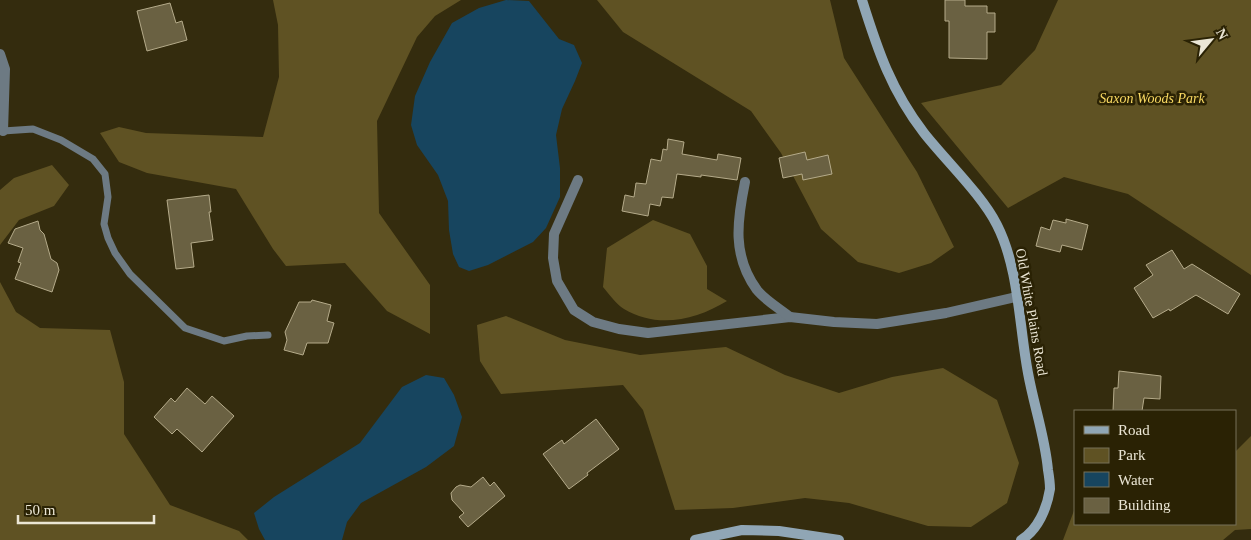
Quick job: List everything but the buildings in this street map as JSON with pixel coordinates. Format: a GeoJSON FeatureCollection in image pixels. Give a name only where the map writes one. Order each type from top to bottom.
{"type":"FeatureCollection","features":[{"type":"Feature","properties":{"kind":"street","name":"Old White Plains Road"},"geometry":{"type":"LineString","coordinates":[[862,0],[882,63],[893,86],[923,132],[974,192],[997,224],[1006,244],[1028,374],[1047,454],[1050,487],[1047,504],[1040,519],[1028,536],[1021,540]]}},
{"type":"Feature","properties":{"kind":"street"},"geometry":{"type":"LineString","coordinates":[[0,54],[5,69],[3,131]]}},
{"type":"Feature","properties":{"kind":"street"},"geometry":{"type":"LineString","coordinates":[[578,180],[554,234],[553,258],[557,281],[574,310],[593,322],[619,329],[648,333],[790,317],[877,324],[946,313],[1016,297]]}},
{"type":"Feature","properties":{"kind":"street"},"geometry":{"type":"LineString","coordinates":[[745,182],[740,208],[738,243],[743,264],[758,291],[790,317]]}},
{"type":"Feature","properties":{"kind":"street"},"geometry":{"type":"LineString","coordinates":[[695,540],[742,530],[779,531],[839,540]]}},
{"type":"Feature","properties":{"kind":"lane"},"geometry":{"type":"LineString","coordinates":[[3,131],[33,129],[61,140],[93,159],[105,174],[108,197],[104,224],[115,253],[130,274],[185,328],[224,341],[247,336],[268,335]]}},
{"type":"Feature","properties":{"kind":"green space"},"geometry":{"type":"Polygon","coordinates":[[[273,0],[461,0],[435,16],[417,37],[377,121],[379,213],[430,285],[430,334],[387,311],[345,263],[286,266],[273,249],[236,189],[147,173],[119,162],[100,133],[119,127],[146,133],[263,137],[279,77],[278,25],[273,0]]]}},
{"type":"Feature","properties":{"kind":"green space"},"geometry":{"type":"Polygon","coordinates":[[[597,0],[830,0],[844,58],[917,172],[954,247],[931,263],[899,273],[858,262],[821,229],[781,153],[751,111],[623,32],[597,0]]]}},
{"type":"Feature","properties":{"kind":"green space","name":"Saxon Woods Park"},"geometry":{"type":"Polygon","coordinates":[[[1058,0],[1251,0],[1251,275],[1128,194],[1064,177],[1008,208],[921,103],[1001,85],[1035,50],[1058,0]]]}},
{"type":"Feature","properties":{"kind":"green space"},"geometry":{"type":"Polygon","coordinates":[[[52,165],[69,185],[54,206],[19,220],[0,245],[0,190],[14,178],[52,165]]]}},
{"type":"Feature","properties":{"kind":"green space"},"geometry":{"type":"Polygon","coordinates":[[[653,220],[690,234],[707,266],[707,289],[727,301],[702,313],[676,320],[650,319],[624,309],[615,302],[603,287],[607,248],[653,220]]]}},
{"type":"Feature","properties":{"kind":"green space"},"geometry":{"type":"Polygon","coordinates":[[[0,282],[16,312],[40,328],[110,330],[124,382],[124,434],[170,505],[239,531],[248,540],[0,540],[0,282]]]}},
{"type":"Feature","properties":{"kind":"green space"},"geometry":{"type":"Polygon","coordinates":[[[506,316],[565,340],[640,355],[726,347],[785,375],[839,393],[892,377],[943,368],[997,400],[1019,463],[1007,503],[971,527],[928,526],[849,503],[805,498],[733,508],[675,510],[643,410],[623,385],[501,394],[480,361],[477,325],[506,316]]]}},
{"type":"Feature","properties":{"kind":"green space"},"geometry":{"type":"Polygon","coordinates":[[[1251,436],[1251,529],[1235,530],[1223,540],[1063,540],[1074,511],[1074,525],[1236,525],[1236,451],[1251,436]]]}},
{"type":"Feature","properties":{"kind":"water"},"geometry":{"type":"Polygon","coordinates":[[[506,0],[529,1],[559,39],[574,45],[582,63],[562,109],[556,135],[560,168],[560,197],[546,228],[533,242],[488,265],[469,271],[459,267],[453,254],[449,230],[448,201],[438,175],[417,145],[411,125],[415,96],[430,62],[452,23],[479,8],[506,0]]]}},
{"type":"Feature","properties":{"kind":"water"},"geometry":{"type":"Polygon","coordinates":[[[426,375],[444,378],[454,395],[462,417],[454,446],[426,467],[361,503],[347,522],[342,540],[265,540],[254,513],[274,497],[360,443],[402,387],[426,375]]]}}]}
